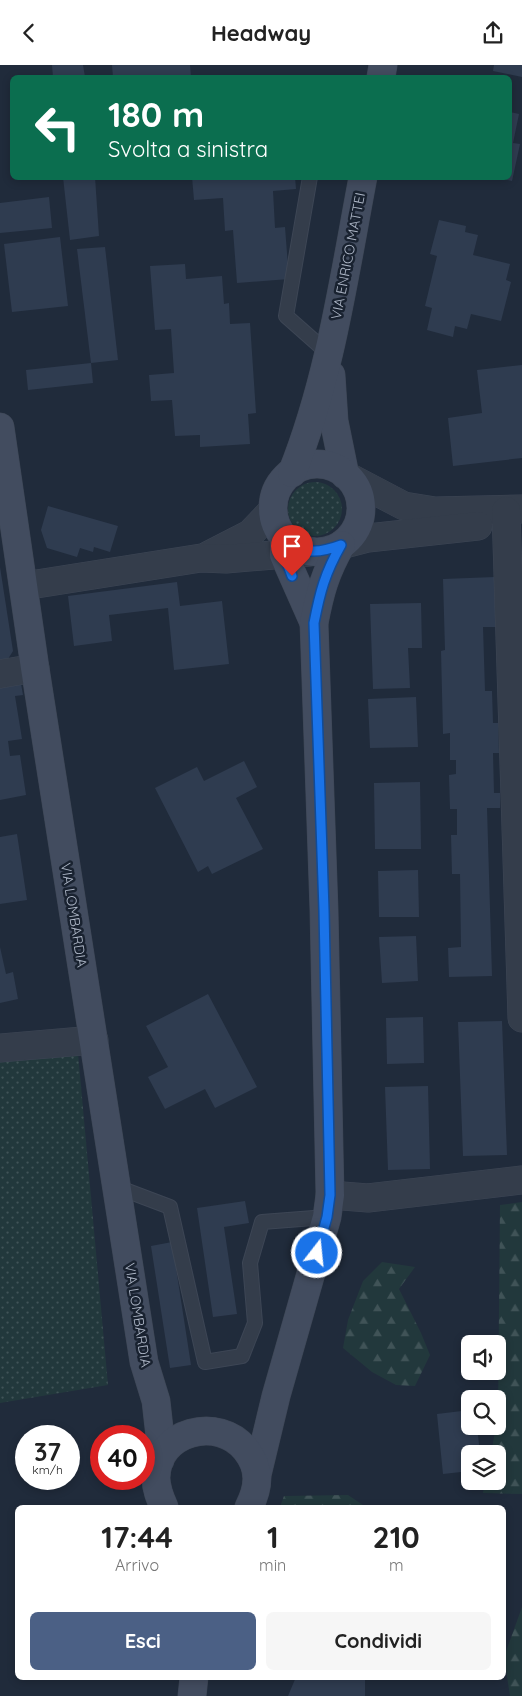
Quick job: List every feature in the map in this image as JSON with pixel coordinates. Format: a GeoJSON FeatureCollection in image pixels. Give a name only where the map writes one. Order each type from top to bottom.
{"type":"FeatureCollection","features":[{"type":"Feature","properties":{"kind":"street","name":"VIA ENRICO MATTEI"},"geometry":{"type":"LineString","coordinates":[[292,473],[311,421],[331,344],[362,180]]}},
{"type":"Feature","properties":{"kind":"street","name":"VIA ENRICO MATTEI"},"geometry":{"type":"LineString","coordinates":[[331,344],[334,421],[345,475]]}},
{"type":"Feature","properties":{"kind":"street","name":"VIA LOMBARDIA"},"geometry":{"type":"LineString","coordinates":[[0,427],[35,668],[144,1362],[156,1401],[160,1437],[160,1461],[156,1477],[160,1503]]}},
{"type":"Feature","properties":{"kind":"street"},"geometry":{"type":"LineString","coordinates":[[250,1505],[256,1493],[257,1475],[276,1396],[328,1206],[324,910],[314,623],[322,582],[329,565],[341,545],[352,535],[359,522],[361,506],[358,491],[352,481],[341,471],[327,465],[310,464],[295,469],[281,482],[274,496],[272,511],[276,526],[293,548],[314,623]]}},
{"type":"Feature","properties":{"kind":"street"},"geometry":{"type":"LineString","coordinates":[[345,475],[404,506],[435,511],[514,515]]}},
{"type":"Feature","properties":{"kind":"street"},"geometry":{"type":"LineString","coordinates":[[201,559],[250,534],[272,511]]}},
{"type":"Feature","properties":{"kind":"street"},"geometry":{"type":"LineString","coordinates":[[24,586],[201,559],[226,559],[293,548],[325,551],[368,538],[514,515]]}},
{"type":"Feature","properties":{"kind":"street"},"geometry":{"type":"LineString","coordinates":[[514,515],[522,1018]]}},
{"type":"Feature","properties":{"kind":"street"},"geometry":{"type":"LineString","coordinates":[[0,674],[35,668]]}},
{"type":"Feature","properties":{"kind":"street"},"geometry":{"type":"LineString","coordinates":[[0,1047],[94,1040]]}},
{"type":"Feature","properties":{"kind":"street"},"geometry":{"type":"LineString","coordinates":[[328,1206],[368,1198],[522,1180]]}},
{"type":"Feature","properties":{"kind":"street"},"geometry":{"type":"LineString","coordinates":[[160,1461],[167,1448],[180,1437],[254,1421],[276,1396]]}},
{"type":"Feature","properties":{"kind":"street"},"geometry":{"type":"LineString","coordinates":[[156,1401],[178,1420],[207,1431],[230,1436],[240,1443],[252,1457],[257,1475]]}},
{"type":"Feature","properties":{"kind":"street"},"geometry":{"type":"LineString","coordinates":[[180,1680],[182,1696]]}},
{"type":"Feature","properties":{"kind":"street"},"geometry":{"type":"LineString","coordinates":[[192,1696],[194,1680]]}},
{"type":"Feature","properties":{"kind":"lane"},"geometry":{"type":"LineString","coordinates":[[309,180],[286,316],[331,344]]}},
{"type":"Feature","properties":{"kind":"lane"},"geometry":{"type":"LineString","coordinates":[[117,1187],[170,1207],[205,1362],[242,1356],[255,1323],[250,1263],[262,1222],[328,1206]]}},
{"type":"Feature","properties":{"kind":"green space"},"geometry":{"type":"Polygon","coordinates":[[[315,482],[325,484],[334,490],[340,499],[342,509],[340,519],[334,528],[325,534],[315,536],[305,534],[296,528],[290,519],[288,509],[290,499],[296,490],[305,484],[315,482]]]}},
{"type":"Feature","properties":{"kind":"green space"},"geometry":{"type":"Polygon","coordinates":[[[78,1053],[108,1385],[0,1403],[0,1059],[78,1053]]]}},
{"type":"Feature","properties":{"kind":"green space"},"geometry":{"type":"Polygon","coordinates":[[[522,1202],[522,1494],[483,1493],[484,1490],[506,1490],[506,1445],[493,1445],[494,1435],[506,1435],[506,1390],[498,1390],[498,1380],[506,1380],[506,1335],[499,1335],[500,1205],[522,1202]]]}},
{"type":"Feature","properties":{"kind":"green space"},"geometry":{"type":"Polygon","coordinates":[[[382,1262],[415,1267],[399,1289],[430,1355],[415,1386],[396,1385],[372,1372],[343,1348],[348,1320],[363,1281],[382,1262]]]}},
{"type":"Feature","properties":{"kind":"green space"},"geometry":{"type":"Polygon","coordinates":[[[348,1495],[363,1505],[281,1505],[284,1496],[348,1495]]]}},
{"type":"Feature","properties":{"kind":"green space"},"geometry":{"type":"Polygon","coordinates":[[[522,1607],[522,1696],[510,1696],[506,1670],[506,1651],[522,1607]]]}},
{"type":"Feature","properties":{"kind":"building"},"geometry":{"type":"Polygon","coordinates":[[[52,65],[83,65],[85,75],[53,75],[52,65]]]}},
{"type":"Feature","properties":{"kind":"building"},"geometry":{"type":"Polygon","coordinates":[[[112,65],[190,65],[191,75],[113,75],[112,65]]]}},
{"type":"Feature","properties":{"kind":"building"},"geometry":{"type":"Polygon","coordinates":[[[494,65],[522,65],[522,77],[493,71],[494,65]]]}},
{"type":"Feature","properties":{"kind":"building"},"geometry":{"type":"Polygon","coordinates":[[[512,112],[519,114],[513,143],[520,144],[512,181],[508,180],[512,180],[512,112]]]}},
{"type":"Feature","properties":{"kind":"building"},"geometry":{"type":"Polygon","coordinates":[[[63,180],[95,180],[99,236],[70,240],[63,180]]]}},
{"type":"Feature","properties":{"kind":"building"},"geometry":{"type":"Polygon","coordinates":[[[192,180],[295,180],[296,189],[273,191],[275,228],[285,227],[289,279],[237,283],[233,230],[225,231],[223,198],[194,200],[192,180]]]}},
{"type":"Feature","properties":{"kind":"building"},"geometry":{"type":"Polygon","coordinates":[[[49,197],[52,228],[0,233],[0,203],[49,197]]]}},
{"type":"Feature","properties":{"kind":"building"},"geometry":{"type":"Polygon","coordinates":[[[439,220],[466,226],[465,232],[478,235],[473,255],[510,264],[506,280],[511,282],[501,321],[471,314],[467,329],[455,326],[453,337],[427,330],[432,308],[425,306],[437,256],[430,254],[439,220]]]}},
{"type":"Feature","properties":{"kind":"building"},"geometry":{"type":"Polygon","coordinates":[[[60,237],[68,306],[12,312],[4,244],[60,237]]]}},
{"type":"Feature","properties":{"kind":"building"},"geometry":{"type":"Polygon","coordinates":[[[105,247],[118,360],[91,363],[77,249],[105,247]]]}},
{"type":"Feature","properties":{"kind":"building"},"geometry":{"type":"Polygon","coordinates":[[[185,264],[186,279],[222,276],[224,304],[229,303],[230,324],[250,323],[256,413],[248,414],[250,444],[200,447],[200,435],[175,436],[172,400],[151,401],[149,375],[174,373],[171,329],[155,330],[150,266],[185,264]]]}},
{"type":"Feature","properties":{"kind":"building"},"geometry":{"type":"Polygon","coordinates":[[[91,363],[93,383],[28,390],[26,370],[91,363]]]}},
{"type":"Feature","properties":{"kind":"building"},"geometry":{"type":"Polygon","coordinates":[[[522,365],[522,458],[453,466],[448,418],[482,413],[477,370],[522,365]]]}},
{"type":"Feature","properties":{"kind":"building"},"geometry":{"type":"Polygon","coordinates":[[[48,506],[118,526],[110,552],[94,547],[93,552],[80,548],[77,557],[47,548],[41,530],[48,506]]]}},
{"type":"Feature","properties":{"kind":"building"},"geometry":{"type":"Polygon","coordinates":[[[0,567],[13,651],[8,659],[0,661],[0,567]]]}},
{"type":"Feature","properties":{"kind":"building"},"geometry":{"type":"Polygon","coordinates":[[[495,577],[496,627],[483,627],[485,691],[492,691],[493,723],[498,723],[499,753],[493,753],[494,793],[500,793],[500,808],[487,808],[492,976],[449,977],[448,948],[461,947],[460,874],[452,874],[451,835],[457,835],[457,809],[450,809],[449,775],[456,774],[456,760],[450,760],[450,733],[443,734],[441,651],[445,650],[443,579],[495,577]]]}},
{"type":"Feature","properties":{"kind":"building"},"geometry":{"type":"Polygon","coordinates":[[[177,582],[180,606],[222,601],[229,664],[174,670],[168,608],[109,615],[112,641],[74,646],[68,596],[177,582]]]}},
{"type":"Feature","properties":{"kind":"building"},"geometry":{"type":"Polygon","coordinates":[[[421,603],[422,648],[408,648],[410,688],[373,689],[370,604],[421,603]]]}},
{"type":"Feature","properties":{"kind":"building"},"geometry":{"type":"Polygon","coordinates":[[[20,678],[23,695],[15,696],[22,739],[8,741],[10,756],[20,755],[26,795],[0,800],[0,681],[20,678]]]}},
{"type":"Feature","properties":{"kind":"building"},"geometry":{"type":"Polygon","coordinates":[[[416,697],[418,747],[370,748],[368,699],[416,697]]]}},
{"type":"Feature","properties":{"kind":"building"},"geometry":{"type":"Polygon","coordinates":[[[244,761],[257,787],[236,798],[263,849],[212,874],[208,866],[198,872],[155,788],[197,767],[204,781],[244,761]]]}},
{"type":"Feature","properties":{"kind":"building"},"geometry":{"type":"Polygon","coordinates":[[[420,782],[421,849],[375,849],[374,783],[420,782]]]}},
{"type":"Feature","properties":{"kind":"building"},"geometry":{"type":"Polygon","coordinates":[[[17,834],[27,900],[0,904],[0,837],[17,834]]]}},
{"type":"Feature","properties":{"kind":"building"},"geometry":{"type":"Polygon","coordinates":[[[418,870],[419,917],[379,917],[378,871],[418,870]]]}},
{"type":"Feature","properties":{"kind":"building"},"geometry":{"type":"Polygon","coordinates":[[[416,936],[418,981],[382,983],[379,937],[416,936]]]}},
{"type":"Feature","properties":{"kind":"building"},"geometry":{"type":"Polygon","coordinates":[[[0,947],[6,974],[13,972],[18,999],[0,1003],[0,947]]]}},
{"type":"Feature","properties":{"kind":"building"},"geometry":{"type":"Polygon","coordinates":[[[208,994],[257,1087],[215,1108],[205,1089],[165,1109],[148,1077],[168,1067],[146,1026],[208,994]]]}},
{"type":"Feature","properties":{"kind":"building"},"geometry":{"type":"Polygon","coordinates":[[[423,1017],[424,1063],[387,1064],[386,1018],[423,1017]]]}},
{"type":"Feature","properties":{"kind":"building"},"geometry":{"type":"Polygon","coordinates":[[[502,1021],[507,1155],[463,1156],[458,1022],[502,1021]]]}},
{"type":"Feature","properties":{"kind":"building"},"geometry":{"type":"Polygon","coordinates":[[[428,1086],[430,1169],[388,1170],[385,1087],[428,1086]]]}},
{"type":"Feature","properties":{"kind":"building"},"geometry":{"type":"Polygon","coordinates":[[[245,1201],[249,1223],[224,1227],[237,1314],[213,1317],[197,1208],[245,1201]]]}},
{"type":"Feature","properties":{"kind":"building"},"geometry":{"type":"Polygon","coordinates":[[[172,1242],[191,1365],[170,1368],[151,1246],[172,1242]]]}},
{"type":"Feature","properties":{"kind":"building"},"geometry":{"type":"Polygon","coordinates":[[[461,1411],[461,1435],[478,1435],[479,1445],[461,1445],[461,1472],[443,1474],[437,1414],[461,1411]]]}},
{"type":"Feature","properties":{"kind":"building"},"geometry":{"type":"Polygon","coordinates":[[[295,1680],[365,1680],[365,1696],[288,1696],[295,1680]]]}},
{"type":"Feature","properties":{"kind":"route"},"geometry":{"type":"LineString","coordinates":[[292,576],[284,555],[284,539],[295,547],[310,552],[325,551],[341,545],[329,565],[322,582],[314,623],[324,910],[330,1195],[327,1217],[317,1253]]}}]}
